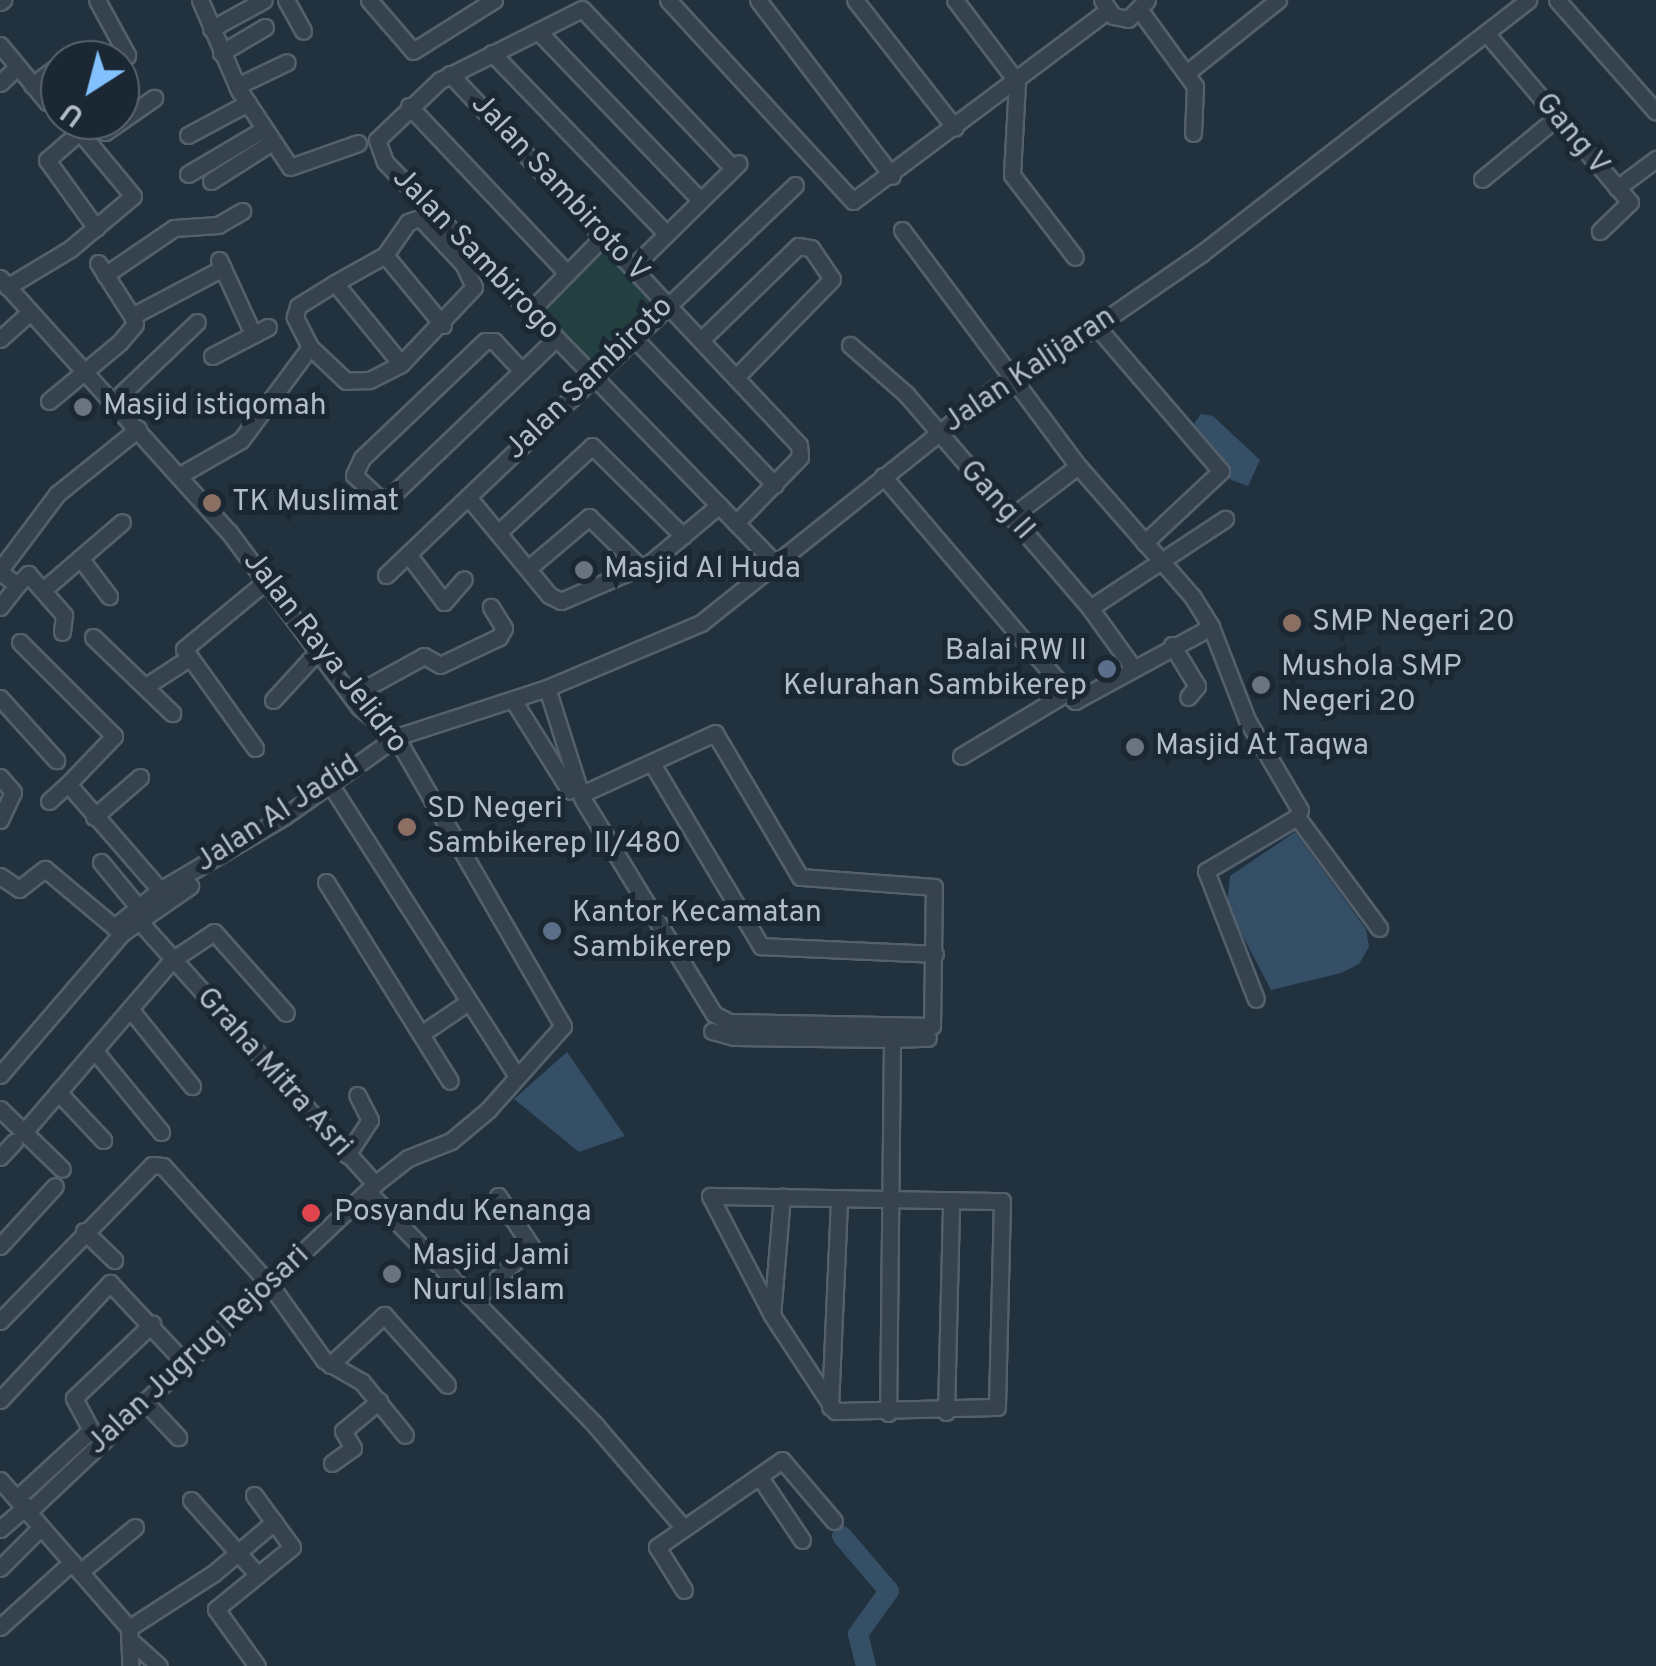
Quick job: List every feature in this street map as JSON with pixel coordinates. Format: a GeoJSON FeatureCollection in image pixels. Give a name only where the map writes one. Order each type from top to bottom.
{"type":"FeatureCollection","features":[{"type":"Feature","properties":{"kind":"street"},"geometry":{"type":"LineString","coordinates":[[97,0],[117,40]]}},
{"type":"Feature","properties":{"kind":"street"},"geometry":{"type":"LineString","coordinates":[[211,29],[264,0]]}},
{"type":"Feature","properties":{"kind":"street"},"geometry":{"type":"LineString","coordinates":[[286,0],[303,31]]}},
{"type":"Feature","properties":{"kind":"street"},"geometry":{"type":"LineString","coordinates":[[370,0],[402,43],[417,52],[494,0]]}},
{"type":"Feature","properties":{"kind":"street"},"geometry":{"type":"LineString","coordinates":[[458,0],[471,16]]}},
{"type":"Feature","properties":{"kind":"street"},"geometry":{"type":"LineString","coordinates":[[668,0],[845,198],[864,196],[892,176],[1017,82],[1104,6],[1128,19],[1144,6],[1189,71],[1196,96],[1193,133]]}},
{"type":"Feature","properties":{"kind":"street"},"geometry":{"type":"LineString","coordinates":[[758,0],[892,176]]}},
{"type":"Feature","properties":{"kind":"street"},"geometry":{"type":"LineString","coordinates":[[856,0],[955,128]]}},
{"type":"Feature","properties":{"kind":"street"},"geometry":{"type":"LineString","coordinates":[[954,0],[1017,82],[1012,175],[1075,258]]}},
{"type":"Feature","properties":{"kind":"street"},"geometry":{"type":"LineString","coordinates":[[1189,71],[1278,0]]}},
{"type":"Feature","properties":{"kind":"street","name":"Jalan Kalijaran"},"geometry":{"type":"LineString","coordinates":[[396,737],[547,688],[701,623],[936,434],[1014,378],[1097,328],[1338,153],[1528,0]]}},
{"type":"Feature","properties":{"kind":"street"},"geometry":{"type":"LineString","coordinates":[[1558,0],[1656,112]]}},
{"type":"Feature","properties":{"kind":"street"},"geometry":{"type":"LineString","coordinates":[[206,3],[211,29],[237,86],[290,167],[300,168],[358,143]]}},
{"type":"Feature","properties":{"kind":"street"},"geometry":{"type":"LineString","coordinates":[[567,273],[409,106],[450,74],[585,11],[736,165],[632,267]]}},
{"type":"Feature","properties":{"kind":"street"},"geometry":{"type":"LineString","coordinates":[[221,53],[265,28]]}},
{"type":"Feature","properties":{"kind":"street"},"geometry":{"type":"LineString","coordinates":[[538,31],[700,200]]}},
{"type":"Feature","properties":{"kind":"street","name":"Gang V"},"geometry":{"type":"LineString","coordinates":[[1486,33],[1630,204],[1600,231]]}},
{"type":"Feature","properties":{"kind":"street"},"geometry":{"type":"LineString","coordinates":[[0,45],[16,70],[40,90]]}},
{"type":"Feature","properties":{"kind":"street"},"geometry":{"type":"LineString","coordinates":[[492,53],[666,233]]}},
{"type":"Feature","properties":{"kind":"street"},"geometry":{"type":"LineString","coordinates":[[237,86],[287,62]]}},
{"type":"Feature","properties":{"kind":"street"},"geometry":{"type":"LineString","coordinates":[[0,83],[16,70]]}},
{"type":"Feature","properties":{"kind":"street","name":"Jalan Sambiroto V"},"geometry":{"type":"LineString","coordinates":[[450,74],[795,441],[802,454],[775,484]]}},
{"type":"Feature","properties":{"kind":"street"},"geometry":{"type":"LineString","coordinates":[[32,85],[40,79]]}},
{"type":"Feature","properties":{"kind":"street"},"geometry":{"type":"LineString","coordinates":[[140,108],[154,98]]}},
{"type":"Feature","properties":{"kind":"street"},"geometry":{"type":"LineString","coordinates":[[188,135],[248,103]]}},
{"type":"Feature","properties":{"kind":"street","name":"Jalan Sambirogo"},"geometry":{"type":"LineString","coordinates":[[409,106],[378,136],[385,162],[775,563]]}},
{"type":"Feature","properties":{"kind":"street"},"geometry":{"type":"LineString","coordinates":[[1482,179],[1556,118]]}},
{"type":"Feature","properties":{"kind":"street"},"geometry":{"type":"LineString","coordinates":[[188,174],[268,135]]}},
{"type":"Feature","properties":{"kind":"street"},"geometry":{"type":"LineString","coordinates":[[212,181],[268,135]]}},
{"type":"Feature","properties":{"kind":"street"},"geometry":{"type":"LineString","coordinates":[[71,140],[46,166],[96,228]]}},
{"type":"Feature","properties":{"kind":"street"},"geometry":{"type":"LineString","coordinates":[[5,290],[96,228],[133,192],[98,140]]}},
{"type":"Feature","properties":{"kind":"street"},"geometry":{"type":"LineString","coordinates":[[1616,188],[1656,159]]}},
{"type":"Feature","properties":{"kind":"street","name":"Jalan Sambiroto"},"geometry":{"type":"LineString","coordinates":[[386,575],[795,185]]}},
{"type":"Feature","properties":{"kind":"street"},"geometry":{"type":"LineString","coordinates":[[49,401],[88,373],[135,324],[102,269],[174,228],[218,224],[242,211]]}},
{"type":"Feature","properties":{"kind":"street"},"geometry":{"type":"LineString","coordinates":[[420,218],[464,265],[473,290],[443,326],[401,364],[350,383],[310,347],[295,310],[335,282],[385,255],[408,222],[420,218]]}},
{"type":"Feature","properties":{"kind":"street"},"geometry":{"type":"LineString","coordinates":[[902,230],[1078,466],[1162,562],[1212,627],[1247,720],[1300,810],[1297,818],[1206,871],[1256,999]]}},
{"type":"Feature","properties":{"kind":"street"},"geometry":{"type":"LineString","coordinates":[[530,310],[604,236]]}},
{"type":"Feature","properties":{"kind":"street"},"geometry":{"type":"LineString","coordinates":[[701,340],[798,246],[811,248],[832,272],[828,284],[736,378]]}},
{"type":"Feature","properties":{"kind":"street"},"geometry":{"type":"LineString","coordinates":[[385,255],[443,326]]}},
{"type":"Feature","properties":{"kind":"street"},"geometry":{"type":"LineString","coordinates":[[132,316],[221,263],[260,330],[212,356]]}},
{"type":"Feature","properties":{"kind":"street"},"geometry":{"type":"LineString","coordinates":[[335,282],[401,364]]}},
{"type":"Feature","properties":{"kind":"street","name":"Jalan Raya Jelidro"},"geometry":{"type":"LineString","coordinates":[[5,290],[115,400],[265,582],[351,696],[396,737],[562,1019]]}},
{"type":"Feature","properties":{"kind":"street"},"geometry":{"type":"LineString","coordinates":[[0,339],[28,314]]}},
{"type":"Feature","properties":{"kind":"street"},"geometry":{"type":"LineString","coordinates":[[115,400],[197,322]]}},
{"type":"Feature","properties":{"kind":"street"},"geometry":{"type":"LineString","coordinates":[[1097,328],[1222,471],[1144,543]]}},
{"type":"Feature","properties":{"kind":"street"},"geometry":{"type":"LineString","coordinates":[[522,371],[487,340],[362,458],[354,475],[384,502],[522,371],[556,338]]}},
{"type":"Feature","properties":{"kind":"street"},"geometry":{"type":"LineString","coordinates":[[633,338],[775,484],[736,524]]}},
{"type":"Feature","properties":{"kind":"street","name":"Gang II"},"geometry":{"type":"LineString","coordinates":[[850,345],[906,394],[936,434],[1090,608],[1132,666]]}},
{"type":"Feature","properties":{"kind":"street"},"geometry":{"type":"LineString","coordinates":[[180,476],[241,440],[310,347]]}},
{"type":"Feature","properties":{"kind":"street"},"geometry":{"type":"LineString","coordinates":[[17,585],[0,571],[57,494],[138,429]]}},
{"type":"Feature","properties":{"kind":"street"},"geometry":{"type":"LineString","coordinates":[[500,531],[586,448],[597,448],[683,536]]}},
{"type":"Feature","properties":{"kind":"street"},"geometry":{"type":"LineString","coordinates":[[1011,517],[1078,466]]}},
{"type":"Feature","properties":{"kind":"street"},"geometry":{"type":"LineString","coordinates":[[883,476],[1075,700],[1132,666],[1212,627]]}},
{"type":"Feature","properties":{"kind":"street"},"geometry":{"type":"LineString","coordinates":[[468,496],[531,566],[548,594],[561,601],[639,566],[719,505]]}},
{"type":"Feature","properties":{"kind":"street"},"geometry":{"type":"LineString","coordinates":[[531,566],[589,517],[639,566]]}},
{"type":"Feature","properties":{"kind":"street"},"geometry":{"type":"LineString","coordinates":[[1090,608],[1226,519]]}},
{"type":"Feature","properties":{"kind":"street"},"geometry":{"type":"LineString","coordinates":[[43,590],[122,522]]}},
{"type":"Feature","properties":{"kind":"street"},"geometry":{"type":"LineString","coordinates":[[408,554],[444,602],[464,579]]}},
{"type":"Feature","properties":{"kind":"street"},"geometry":{"type":"LineString","coordinates":[[80,558],[109,596]]}},
{"type":"Feature","properties":{"kind":"street"},"geometry":{"type":"LineString","coordinates":[[0,607],[28,574],[64,615],[62,632]]}},
{"type":"Feature","properties":{"kind":"street"},"geometry":{"type":"LineString","coordinates":[[255,748],[189,658],[186,643],[265,582]]}},
{"type":"Feature","properties":{"kind":"street"},"geometry":{"type":"LineString","coordinates":[[351,696],[424,656],[440,665],[498,636],[504,628],[492,607]]}},
{"type":"Feature","properties":{"kind":"street"},"geometry":{"type":"LineString","coordinates":[[93,636],[172,714]]}},
{"type":"Feature","properties":{"kind":"street"},"geometry":{"type":"LineString","coordinates":[[20,642],[114,736],[49,801]]}},
{"type":"Feature","properties":{"kind":"street"},"geometry":{"type":"LineString","coordinates":[[1172,646],[1197,686],[1188,697]]}},
{"type":"Feature","properties":{"kind":"street"},"geometry":{"type":"LineString","coordinates":[[274,700],[316,653]]}},
{"type":"Feature","properties":{"kind":"street"},"geometry":{"type":"LineString","coordinates":[[146,686],[189,658]]}},
{"type":"Feature","properties":{"kind":"street"},"geometry":{"type":"LineString","coordinates":[[547,688],[578,792]]}},
{"type":"Feature","properties":{"kind":"street"},"geometry":{"type":"LineString","coordinates":[[961,756],[1068,692]]}},
{"type":"Feature","properties":{"kind":"street"},"geometry":{"type":"LineString","coordinates":[[0,698],[56,760]]}},
{"type":"Feature","properties":{"kind":"street"},"geometry":{"type":"LineString","coordinates":[[513,700],[578,792],[714,1014],[729,1022],[807,1031],[892,1040],[928,1038]]}},
{"type":"Feature","properties":{"kind":"street"},"geometry":{"type":"LineString","coordinates":[[578,792],[653,765],[706,733],[715,732],[800,877],[934,887],[934,1021],[928,1028],[807,1031],[734,1038],[712,1030]]}},
{"type":"Feature","properties":{"kind":"street","name":"Jalan Al Jadid"},"geometry":{"type":"LineString","coordinates":[[139,915],[160,890],[330,784],[396,737]]}},
{"type":"Feature","properties":{"kind":"street"},"geometry":{"type":"LineString","coordinates":[[653,765],[761,946],[935,954]]}},
{"type":"Feature","properties":{"kind":"street"},"geometry":{"type":"LineString","coordinates":[[0,776],[13,792],[0,820]]}},
{"type":"Feature","properties":{"kind":"street"},"geometry":{"type":"LineString","coordinates":[[94,818],[140,777]]}},
{"type":"Feature","properties":{"kind":"street"},"geometry":{"type":"LineString","coordinates":[[68,784],[160,890]]}},
{"type":"Feature","properties":{"kind":"street"},"geometry":{"type":"LineString","coordinates":[[330,784],[517,1076]]}},
{"type":"Feature","properties":{"kind":"street"},"geometry":{"type":"LineString","coordinates":[[1297,818],[1379,928]]}},
{"type":"Feature","properties":{"kind":"street","name":"Graha Mitra Asri"},"geometry":{"type":"LineString","coordinates":[[101,862],[172,960],[347,1155],[371,1188]]}},
{"type":"Feature","properties":{"kind":"street"},"geometry":{"type":"LineString","coordinates":[[0,876],[19,889],[48,870],[110,928],[190,886]]}},
{"type":"Feature","properties":{"kind":"street"},"geometry":{"type":"LineString","coordinates":[[326,882],[450,1081]]}},
{"type":"Feature","properties":{"kind":"street"},"geometry":{"type":"LineString","coordinates":[[0,1074],[139,915]]}},
{"type":"Feature","properties":{"kind":"street","name":"Graha Mitra Asri"},"geometry":{"type":"LineString","coordinates":[[0,1157],[172,960],[218,931],[286,1013]]}},
{"type":"Feature","properties":{"kind":"street"},"geometry":{"type":"LineString","coordinates":[[420,1034],[468,1002]]}},
{"type":"Feature","properties":{"kind":"street"},"geometry":{"type":"LineString","coordinates":[[130,1009],[192,1086]]}},
{"type":"Feature","properties":{"kind":"street","name":"Jalan Jugrug Rejosari"},"geometry":{"type":"LineString","coordinates":[[25,1504],[271,1286],[371,1188],[408,1158],[458,1137],[562,1032],[562,1019]]}},
{"type":"Feature","properties":{"kind":"street"},"geometry":{"type":"LineString","coordinates":[[888,1413],[892,1040]]}},
{"type":"Feature","properties":{"kind":"street"},"geometry":{"type":"LineString","coordinates":[[94,1050],[161,1132]]}},
{"type":"Feature","properties":{"kind":"street"},"geometry":{"type":"LineString","coordinates":[[58,1092],[103,1140]]}},
{"type":"Feature","properties":{"kind":"street"},"geometry":{"type":"LineString","coordinates":[[347,1155],[370,1120],[358,1096]]}},
{"type":"Feature","properties":{"kind":"street"},"geometry":{"type":"LineString","coordinates":[[0,1109],[19,1137],[62,1170]]}},
{"type":"Feature","properties":{"kind":"street"},"geometry":{"type":"LineString","coordinates":[[0,1321],[152,1165],[163,1166],[217,1214],[330,1365],[356,1377],[405,1435]]}},
{"type":"Feature","properties":{"kind":"street"},"geometry":{"type":"LineString","coordinates":[[0,1246],[55,1186]]}},
{"type":"Feature","properties":{"kind":"street"},"geometry":{"type":"LineString","coordinates":[[371,1188],[682,1526]]}},
{"type":"Feature","properties":{"kind":"street"},"geometry":{"type":"LineString","coordinates":[[713,1195],[892,1198],[1002,1201],[997,1407],[842,1414],[830,1407],[772,1315],[708,1200],[713,1195]]}},
{"type":"Feature","properties":{"kind":"street"},"geometry":{"type":"LineString","coordinates":[[475,1300],[531,1246],[498,1196]]}},
{"type":"Feature","properties":{"kind":"street"},"geometry":{"type":"LineString","coordinates":[[772,1315],[782,1196]]}},
{"type":"Feature","properties":{"kind":"street"},"geometry":{"type":"LineString","coordinates":[[830,1407],[839,1198]]}},
{"type":"Feature","properties":{"kind":"street"},"geometry":{"type":"LineString","coordinates":[[946,1412],[951,1200]]}},
{"type":"Feature","properties":{"kind":"street"},"geometry":{"type":"LineString","coordinates":[[84,1231],[114,1260]]}},
{"type":"Feature","properties":{"kind":"street"},"geometry":{"type":"LineString","coordinates":[[0,1400],[107,1285],[152,1324],[184,1362]]}},
{"type":"Feature","properties":{"kind":"street"},"geometry":{"type":"LineString","coordinates":[[330,1365],[384,1316],[447,1386]]}},
{"type":"Feature","properties":{"kind":"street"},"geometry":{"type":"LineString","coordinates":[[0,1528],[92,1429],[74,1398],[152,1324]]}},
{"type":"Feature","properties":{"kind":"street"},"geometry":{"type":"LineString","coordinates":[[144,1400],[178,1437]]}},
{"type":"Feature","properties":{"kind":"street"},"geometry":{"type":"LineString","coordinates":[[332,1463],[353,1447],[343,1431],[379,1401]]}},
{"type":"Feature","properties":{"kind":"street"},"geometry":{"type":"LineString","coordinates":[[684,1590],[657,1550],[682,1526],[759,1476],[788,1462],[834,1520]]}},
{"type":"Feature","properties":{"kind":"street"},"geometry":{"type":"LineString","coordinates":[[759,1476],[802,1540]]}},
{"type":"Feature","properties":{"kind":"street"},"geometry":{"type":"LineString","coordinates":[[0,1480],[25,1504],[158,1666]]}},
{"type":"Feature","properties":{"kind":"street"},"geometry":{"type":"LineString","coordinates":[[254,1495],[292,1547],[216,1609],[257,1666]]}},
{"type":"Feature","properties":{"kind":"street"},"geometry":{"type":"LineString","coordinates":[[192,1500],[257,1574]]}},
{"type":"Feature","properties":{"kind":"street"},"geometry":{"type":"LineString","coordinates":[[129,1634],[240,1553],[274,1522]]}},
{"type":"Feature","properties":{"kind":"street"},"geometry":{"type":"LineString","coordinates":[[0,1568],[41,1527]]}},
{"type":"Feature","properties":{"kind":"street"},"geometry":{"type":"LineString","coordinates":[[0,1627],[134,1527]]}},
{"type":"Feature","properties":{"kind":"street"},"geometry":{"type":"LineString","coordinates":[[129,1634],[130,1666]]}},
{"type":"Feature","properties":{"kind":"green space"},"geometry":{"type":"Polygon","coordinates":[[[605,251],[662,308],[595,375],[538,318],[605,251]]]}},
{"type":"Feature","properties":{"kind":"water"},"geometry":{"type":"Polygon","coordinates":[[[1201,414],[1213,416],[1260,460],[1248,486],[1231,480],[1191,428],[1201,414]]]}},
{"type":"Feature","properties":{"kind":"water"},"geometry":{"type":"Polygon","coordinates":[[[1295,832],[1366,929],[1369,947],[1359,964],[1341,973],[1271,990],[1227,906],[1230,876],[1295,832]]]}},
{"type":"Feature","properties":{"kind":"water"},"geometry":{"type":"Polygon","coordinates":[[[567,1052],[625,1136],[579,1152],[514,1099],[567,1052]]]}},
{"type":"Feature","properties":{"kind":"waterway"},"geometry":{"type":"LineString","coordinates":[[842,1536],[889,1591],[858,1634],[866,1666]]}},
{"type":"Feature","properties":{"kind":"place","name":"Masjid istiqomah"},"geometry":{"type":"Point","coordinates":[83,407]}},
{"type":"Feature","properties":{"kind":"place","name":"TK Muslimat"},"geometry":{"type":"Point","coordinates":[212,503]}},
{"type":"Feature","properties":{"kind":"place","name":"Masjid Al Huda"},"geometry":{"type":"Point","coordinates":[584,570]}},
{"type":"Feature","properties":{"kind":"place","name":"SMP Negeri 20"},"geometry":{"type":"Point","coordinates":[1292,623]}},
{"type":"Feature","properties":{"kind":"place","name":"Balai RW II Kelurahan Sambikerep"},"geometry":{"type":"Point","coordinates":[1107,669]}},
{"type":"Feature","properties":{"kind":"place","name":"Mushola SMP Negeri 20"},"geometry":{"type":"Point","coordinates":[1261,685]}},
{"type":"Feature","properties":{"kind":"place","name":"Masjid At Taqwa"},"geometry":{"type":"Point","coordinates":[1135,747]}},
{"type":"Feature","properties":{"kind":"place","name":"SD Negeri Sambikerep II/480"},"geometry":{"type":"Point","coordinates":[407,827]}},
{"type":"Feature","properties":{"kind":"place","name":"Kantor Kecamatan Sambikerep"},"geometry":{"type":"Point","coordinates":[552,931]}},
{"type":"Feature","properties":{"kind":"place","name":"Posyandu Kenanga"},"geometry":{"type":"Point","coordinates":[311,1213]}},
{"type":"Feature","properties":{"kind":"place","name":"Masjid Jami Nurul Islam"},"geometry":{"type":"Point","coordinates":[392,1274]}}]}
